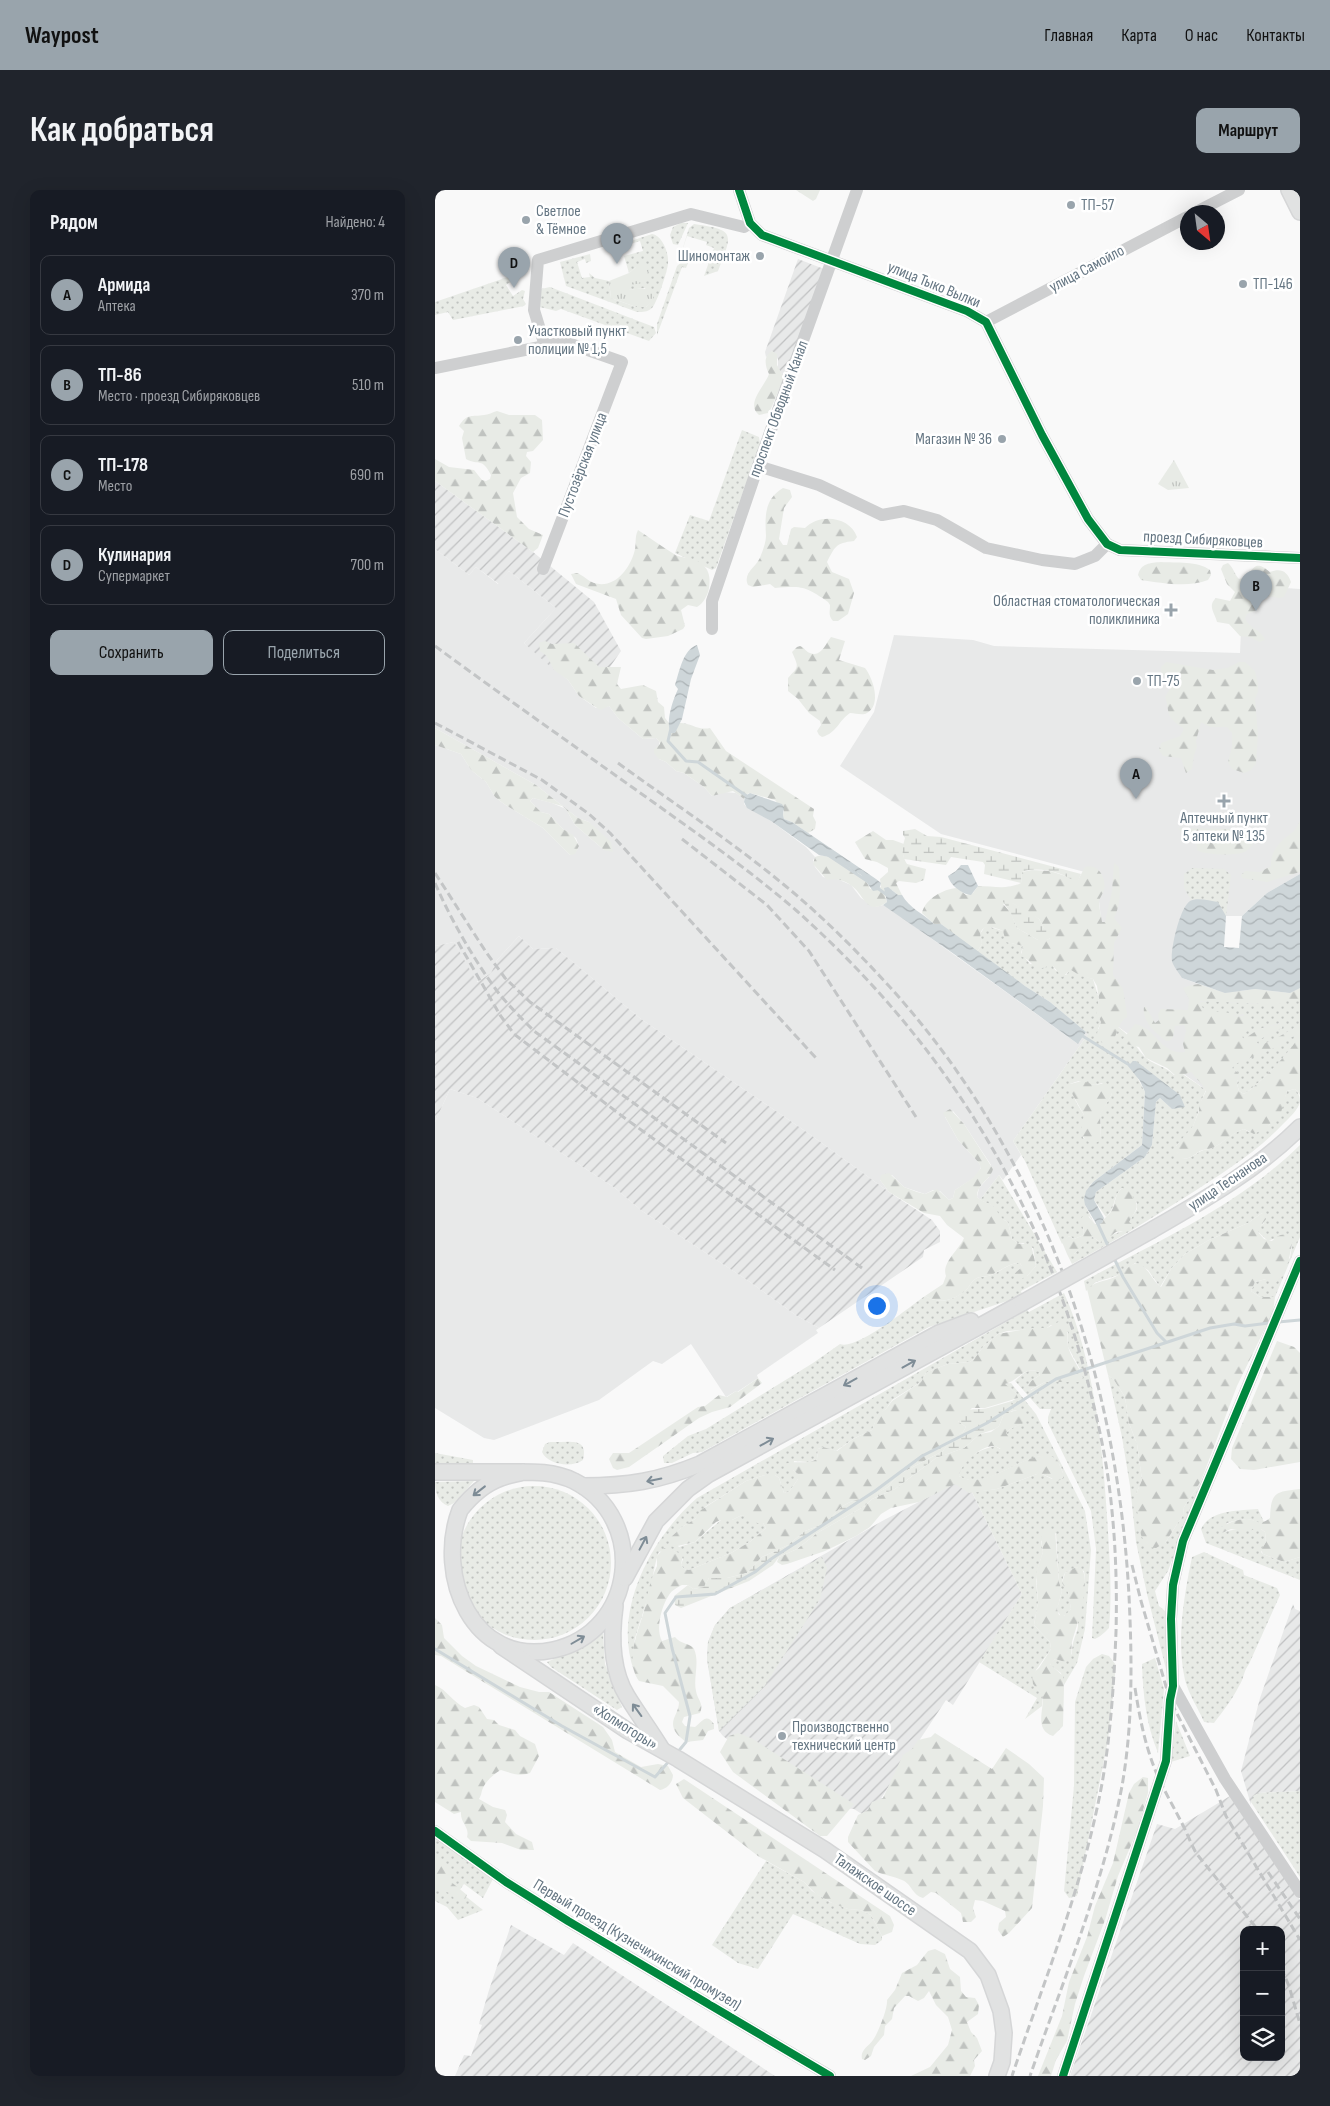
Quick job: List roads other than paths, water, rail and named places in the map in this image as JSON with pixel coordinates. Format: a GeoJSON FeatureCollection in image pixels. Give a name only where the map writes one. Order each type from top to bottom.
{"type":"FeatureCollection","features":[{"type":"Feature","properties":{"kind":"main road"},"geometry":{"type":"LineString","coordinates":[[1289,190],[1300,212]]}},
{"type":"Feature","properties":{"kind":"main road","name":"улица Теснанова"},"geometry":{"type":"LineString","coordinates":[[1022,1303],[1194,1206],[1260,1162],[1300,1127]]}},
{"type":"Feature","properties":{"kind":"main road"},"geometry":{"type":"LineString","coordinates":[[583,1486],[638,1484],[681,1472],[939,1333],[1022,1303]]}},
{"type":"Feature","properties":{"kind":"main road"},"geometry":{"type":"LineString","coordinates":[[618,1593],[656,1521],[676,1500],[709,1474],[1022,1303]]}},
{"type":"Feature","properties":{"kind":"main road","name":"«Холмогоры»"},"geometry":{"type":"LineString","coordinates":[[435,1472],[544,1472],[558,1475],[583,1486],[605,1506],[618,1529],[623,1551],[624,1568],[611,1628],[615,1664],[619,1680],[626,1695],[670,1755]]}},
{"type":"Feature","properties":{"kind":"main road","name":"«Холмогоры»"},"geometry":{"type":"LineString","coordinates":[[443,1560],[448,1533],[455,1518],[467,1501],[489,1484],[501,1478],[523,1472]]}},
{"type":"Feature","properties":{"kind":"main road","name":"«Холмогоры»"},"geometry":{"type":"LineString","coordinates":[[438,1545],[443,1560],[447,1586],[459,1612],[475,1630],[628,1731],[670,1755]]}},
{"type":"Feature","properties":{"kind":"main road","name":"«Холмогоры»"},"geometry":{"type":"LineString","coordinates":[[501,1646],[532,1652],[552,1650],[571,1644],[596,1627],[618,1593]]}},
{"type":"Feature","properties":{"kind":"main road","name":"Талажское шоссе"},"geometry":{"type":"LineString","coordinates":[[670,1755],[825,1850],[970,1951],[988,1975],[1001,2011],[1004,2033],[1002,2062],[997,2076]]}},
{"type":"Feature","properties":{"kind":"street"},"geometry":{"type":"LineString","coordinates":[[435,368],[545,346],[534,310],[538,260],[691,214],[745,227],[750,223],[739,190]]}},
{"type":"Feature","properties":{"kind":"street","name":"проспект Обводный Канал"},"geometry":{"type":"LineString","coordinates":[[712,630],[712,601],[758,466],[857,190]]}},
{"type":"Feature","properties":{"kind":"street"},"geometry":{"type":"LineString","coordinates":[[1210,205],[1239,190]]}},
{"type":"Feature","properties":{"kind":"street","name":"улица Самойло"},"geometry":{"type":"LineString","coordinates":[[986,322],[1180,221]]}},
{"type":"Feature","properties":{"kind":"street","name":"улица Тыко Вылки"},"geometry":{"type":"LineString","coordinates":[[750,223],[757,232],[770,239],[798,250],[833,260],[967,311],[986,322],[1083,510],[1107,544]]}},
{"type":"Feature","properties":{"kind":"street","name":"Пустозёрская улица"},"geometry":{"type":"LineString","coordinates":[[543,569],[622,362],[565,342],[545,346]]}},
{"type":"Feature","properties":{"kind":"street"},"geometry":{"type":"LineString","coordinates":[[758,466],[819,485],[882,515],[904,511],[937,520],[986,548],[1042,560],[1075,564],[1095,556],[1107,544]]}},
{"type":"Feature","properties":{"kind":"street","name":"проезд Сибиряковцев"},"geometry":{"type":"LineString","coordinates":[[1107,544],[1120,550],[1300,558]]}},
{"type":"Feature","properties":{"kind":"street"},"geometry":{"type":"LineString","coordinates":[[1063,2076],[1166,1762],[1170,1700],[1173,1686],[1171,1619],[1173,1585],[1183,1541],[1300,1260]]}},
{"type":"Feature","properties":{"kind":"street"},"geometry":{"type":"LineString","coordinates":[[1173,1686],[1225,1779],[1300,1892]]}},
{"type":"Feature","properties":{"kind":"street","name":"Первый проезд (Кузнечихинский промузел)"},"geometry":{"type":"LineString","coordinates":[[435,1831],[507,1882],[568,1921],[830,2076]]}},
{"type":"Feature","properties":{"kind":"water"},"geometry":{"type":"Polygon","coordinates":[[[697,645],[700,655],[691,679],[682,719],[675,733],[671,733],[669,717],[678,689],[675,685],[678,674],[688,651],[697,645]]]}},
{"type":"Feature","properties":{"kind":"water"},"geometry":{"type":"Polygon","coordinates":[[[750,793],[782,804],[784,807],[784,819],[792,822],[876,879],[881,883],[879,890],[873,891],[861,875],[834,858],[819,855],[771,821],[747,808],[744,802],[745,796],[750,793]]]}},
{"type":"Feature","properties":{"kind":"water"},"geometry":{"type":"Polygon","coordinates":[[[961,865],[968,865],[978,886],[971,895],[957,889],[951,883],[948,876],[961,865]]]}},
{"type":"Feature","properties":{"kind":"water"},"geometry":{"type":"Polygon","coordinates":[[[1300,874],[1300,988],[1290,993],[1255,989],[1225,993],[1182,978],[1172,961],[1172,956],[1179,920],[1190,901],[1200,899],[1218,902],[1226,916],[1242,916],[1267,893],[1300,874]]]}},
{"type":"Feature","properties":{"kind":"water"},"geometry":{"type":"Polygon","coordinates":[[[888,887],[898,895],[902,895],[905,900],[934,924],[941,924],[1025,986],[1050,1002],[1086,1032],[1078,1044],[883,905],[887,902],[884,888],[888,887]]]}},
{"type":"Feature","properties":{"kind":"water"},"geometry":{"type":"Polygon","coordinates":[[[1133,1061],[1136,1061],[1180,1095],[1185,1107],[1172,1109],[1160,1098],[1156,1102],[1152,1145],[1145,1157],[1096,1192],[1094,1200],[1104,1218],[1102,1223],[1097,1225],[1085,1205],[1086,1191],[1093,1182],[1142,1145],[1145,1092],[1140,1081],[1128,1066],[1133,1061]]]}},
{"type":"Feature","properties":{"kind":"waterway"},"geometry":{"type":"LineString","coordinates":[[671,728],[668,741],[686,761],[698,762],[748,797]]}},
{"type":"Feature","properties":{"kind":"waterway"},"geometry":{"type":"LineString","coordinates":[[828,855],[867,881]]}},
{"type":"Feature","properties":{"kind":"waterway"},"geometry":{"type":"LineString","coordinates":[[876,887],[887,895]]}},
{"type":"Feature","properties":{"kind":"waterway"},"geometry":{"type":"LineString","coordinates":[[1081,1035],[1131,1066]]}},
{"type":"Feature","properties":{"kind":"waterway"},"geometry":{"type":"LineString","coordinates":[[1097,1222],[1109,1248]]}},
{"type":"Feature","properties":{"kind":"waterway"},"geometry":{"type":"LineString","coordinates":[[1113,1256],[1123,1277],[1157,1333],[1166,1342]]}},
{"type":"Feature","properties":{"kind":"waterway"},"geometry":{"type":"LineString","coordinates":[[1278,1322],[1300,1320]]}},
{"type":"Feature","properties":{"kind":"waterway"},"geometry":{"type":"LineString","coordinates":[[677,1753],[686,1742],[690,1716],[665,1613],[676,1597],[715,1594],[755,1572],[771,1559],[875,1491],[922,1456],[987,1423],[1056,1379],[1210,1328],[1234,1324],[1245,1326],[1269,1323]]}},
{"type":"Feature","properties":{"kind":"waterway"},"geometry":{"type":"LineString","coordinates":[[435,1649],[562,1726],[655,1777],[671,1759]]}},
{"type":"Feature","properties":{"kind":"railway"},"geometry":{"type":"LineString","coordinates":[[435,646],[745,869],[798,912],[849,961],[896,1012],[938,1066],[977,1122],[1011,1181],[1040,1243],[1065,1308],[1086,1375],[1102,1443],[1113,1526],[1116,1572],[1116,1632],[1108,1742],[1095,1816],[1075,1892],[1012,2076]]}},
{"type":"Feature","properties":{"kind":"railway"},"geometry":{"type":"LineString","coordinates":[[435,723],[542,780],[589,814],[610,833],[816,1058]]}},
{"type":"Feature","properties":{"kind":"railway"},"geometry":{"type":"LineString","coordinates":[[618,763],[702,822],[811,908],[888,985],[942,1050],[989,1120],[1028,1193],[1061,1269],[1088,1348],[1108,1429],[1121,1512],[1129,1596],[1131,1643],[1130,1715],[1122,1786],[1104,1860],[1081,1932],[1030,2076]]}},
{"type":"Feature","properties":{"kind":"railway"},"geometry":{"type":"LineString","coordinates":[[682,839],[767,905],[809,951],[916,1117]]}},
{"type":"Feature","properties":{"kind":"railway"},"geometry":{"type":"LineString","coordinates":[[435,873],[505,978],[530,1002],[726,1143]]}},
{"type":"Feature","properties":{"kind":"railway"},"geometry":{"type":"LineString","coordinates":[[435,883],[455,925],[488,978],[497,991],[534,1031],[862,1268]]}},
{"type":"Feature","properties":{"kind":"railway"},"geometry":{"type":"LineString","coordinates":[[458,942],[500,1015],[514,1034],[626,1119],[835,1270]]}},
{"type":"Feature","properties":{"kind":"railway"},"geometry":{"type":"LineString","coordinates":[[1132,1565],[1170,1700],[1216,1790],[1226,1816],[1300,1940]]}},
{"type":"Feature","properties":{"kind":"railway"},"geometry":{"type":"LineString","coordinates":[[1135,1688],[1141,1724],[1151,1758],[1160,1781],[1196,1853],[1255,1926]]}},
{"type":"Feature","properties":{"kind":"railway"},"geometry":{"type":"LineString","coordinates":[[1268,1872],[1300,1919]]}},
{"type":"Feature","properties":{"kind":"railway"},"geometry":{"type":"LineString","coordinates":[[1282,1971],[1289,1986],[1300,2024]]}},
{"type":"Feature","properties":{"kind":"place","name":"ТП-57"},"geometry":{"type":"Point","coordinates":[1071,205]}},
{"type":"Feature","properties":{"kind":"place","name":"Светлое & Тёмное"},"geometry":{"type":"Point","coordinates":[526,220]}},
{"type":"Feature","properties":{"kind":"place","name":"Шиномонтаж"},"geometry":{"type":"Point","coordinates":[760,256]}},
{"type":"Feature","properties":{"kind":"place","name":"ТП-178"},"geometry":{"type":"Point","coordinates":[617,264]}},
{"type":"Feature","properties":{"kind":"place","name":"ТП-146"},"geometry":{"type":"Point","coordinates":[1243,284]}},
{"type":"Feature","properties":{"kind":"place","name":"Кулинария"},"geometry":{"type":"Point","coordinates":[514,288]}},
{"type":"Feature","properties":{"kind":"place","name":"Участковый пункт полиции № 1,5"},"geometry":{"type":"Point","coordinates":[518,340]}},
{"type":"Feature","properties":{"kind":"place","name":"Магазин № 36"},"geometry":{"type":"Point","coordinates":[1002,439]}},
{"type":"Feature","properties":{"kind":"place","name":"Областная стоматологическая поликлиника"},"geometry":{"type":"Point","coordinates":[1171,610]}},
{"type":"Feature","properties":{"kind":"place","name":"ТП-86"},"geometry":{"type":"Point","coordinates":[1256,611]}},
{"type":"Feature","properties":{"kind":"place","name":"ТП-75"},"geometry":{"type":"Point","coordinates":[1137,681]}},
{"type":"Feature","properties":{"kind":"place","name":"Армида"},"geometry":{"type":"Point","coordinates":[1136,799]}},
{"type":"Feature","properties":{"kind":"place","name":"Аптечный пункт 5 аптеки № 135"},"geometry":{"type":"Point","coordinates":[1224,801]}},
{"type":"Feature","properties":{"kind":"place","name":"Производственно технический центр"},"geometry":{"type":"Point","coordinates":[782,1736]}}]}
